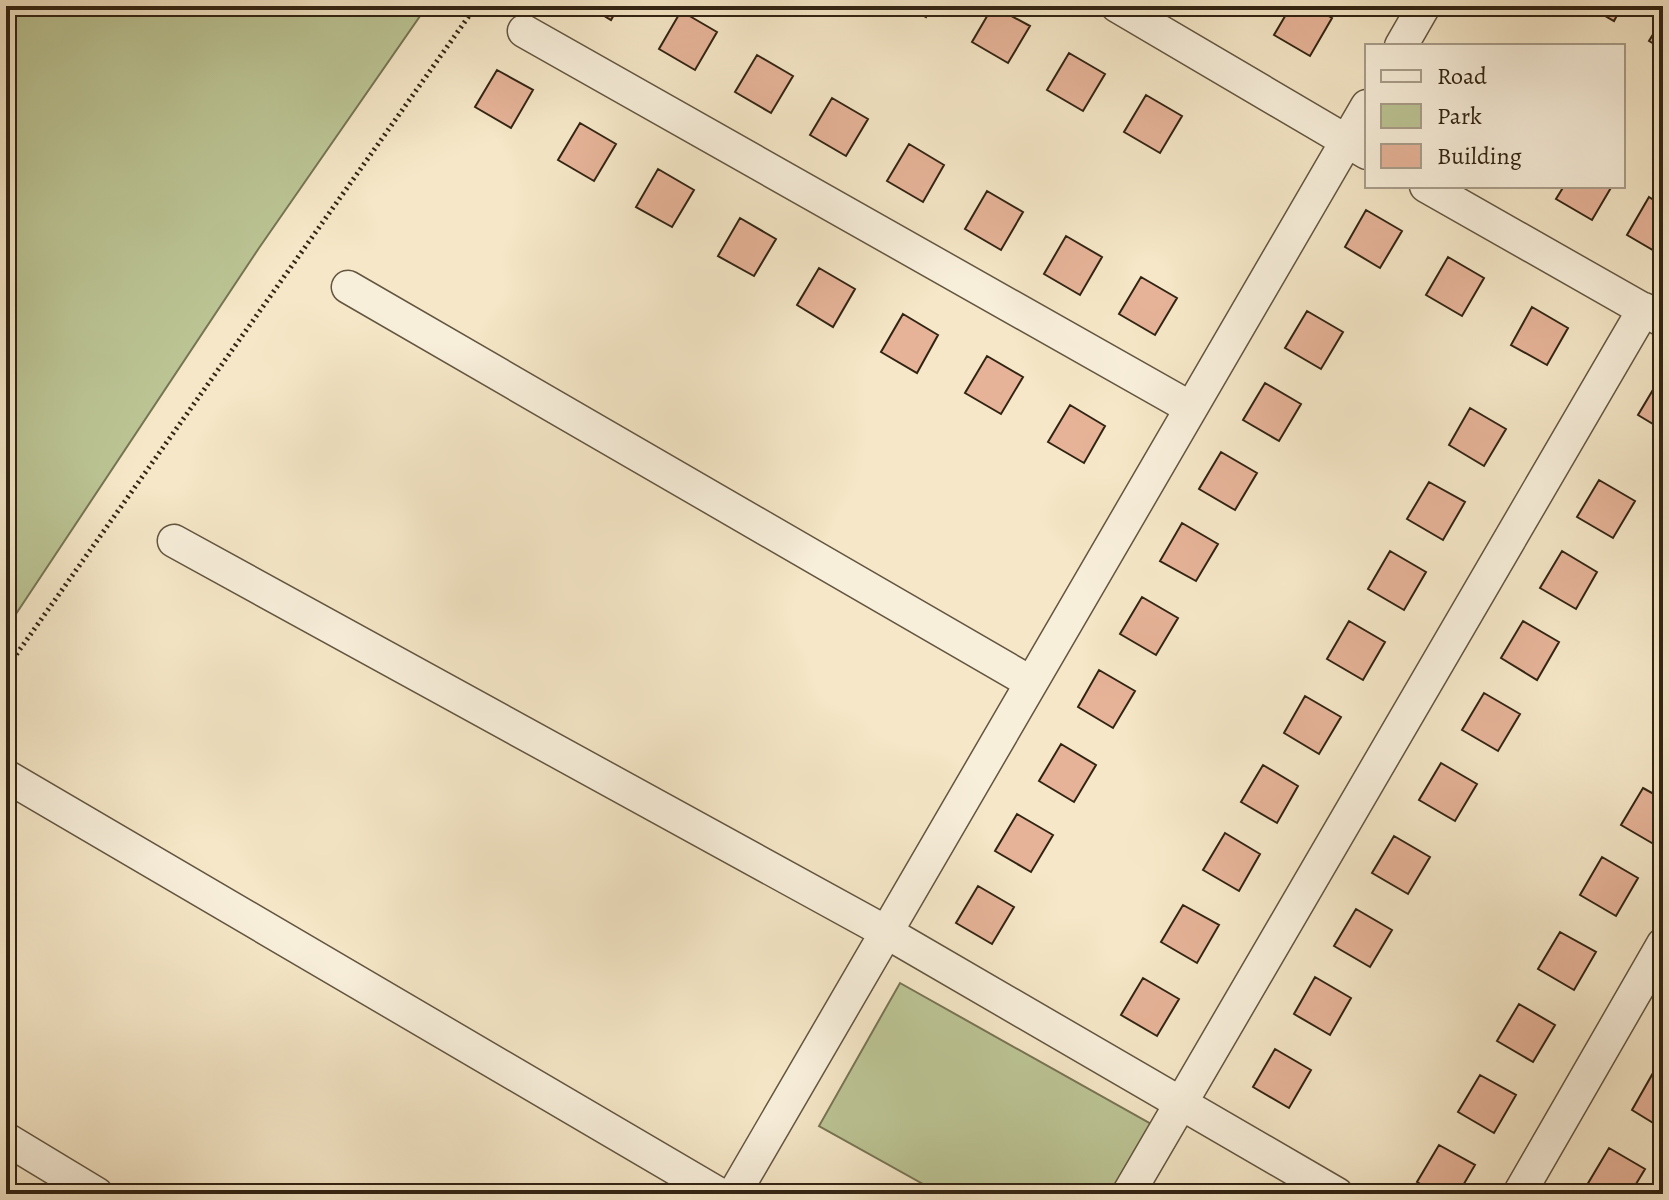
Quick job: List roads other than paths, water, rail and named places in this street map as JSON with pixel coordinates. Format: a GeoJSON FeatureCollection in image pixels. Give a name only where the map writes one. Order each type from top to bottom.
{"type":"FeatureCollection","features":[{"type":"Feature","properties":{"kind":"street"},"geometry":{"type":"LineString","coordinates":[[1117,6],[1357,147]]}},
{"type":"Feature","properties":{"kind":"street"},"geometry":{"type":"LineString","coordinates":[[1402,44],[1424,6]]}},
{"type":"Feature","properties":{"kind":"street"},"geometry":{"type":"LineString","coordinates":[[524,31],[1189,407]]}},
{"type":"Feature","properties":{"kind":"street"},"geometry":{"type":"LineString","coordinates":[[734,1194],[1189,407],[1357,147],[1365,114]]}},
{"type":"Feature","properties":{"kind":"street"},"geometry":{"type":"LineString","coordinates":[[1128,1194],[1179,1102],[1653,315],[1430,188]]}},
{"type":"Feature","properties":{"kind":"street"},"geometry":{"type":"LineString","coordinates":[[348,287],[1030,682]]}},
{"type":"Feature","properties":{"kind":"street"},"geometry":{"type":"LineString","coordinates":[[174,541],[886,932],[1337,1194]]}},
{"type":"Feature","properties":{"kind":"street"},"geometry":{"type":"LineString","coordinates":[[6,776],[719,1194]]}},
{"type":"Feature","properties":{"kind":"street"},"geometry":{"type":"LineString","coordinates":[[1519,1194],[1663,944]]}},
{"type":"Feature","properties":{"kind":"street"},"geometry":{"type":"LineString","coordinates":[[6,1139],[97,1194]]}}]}
